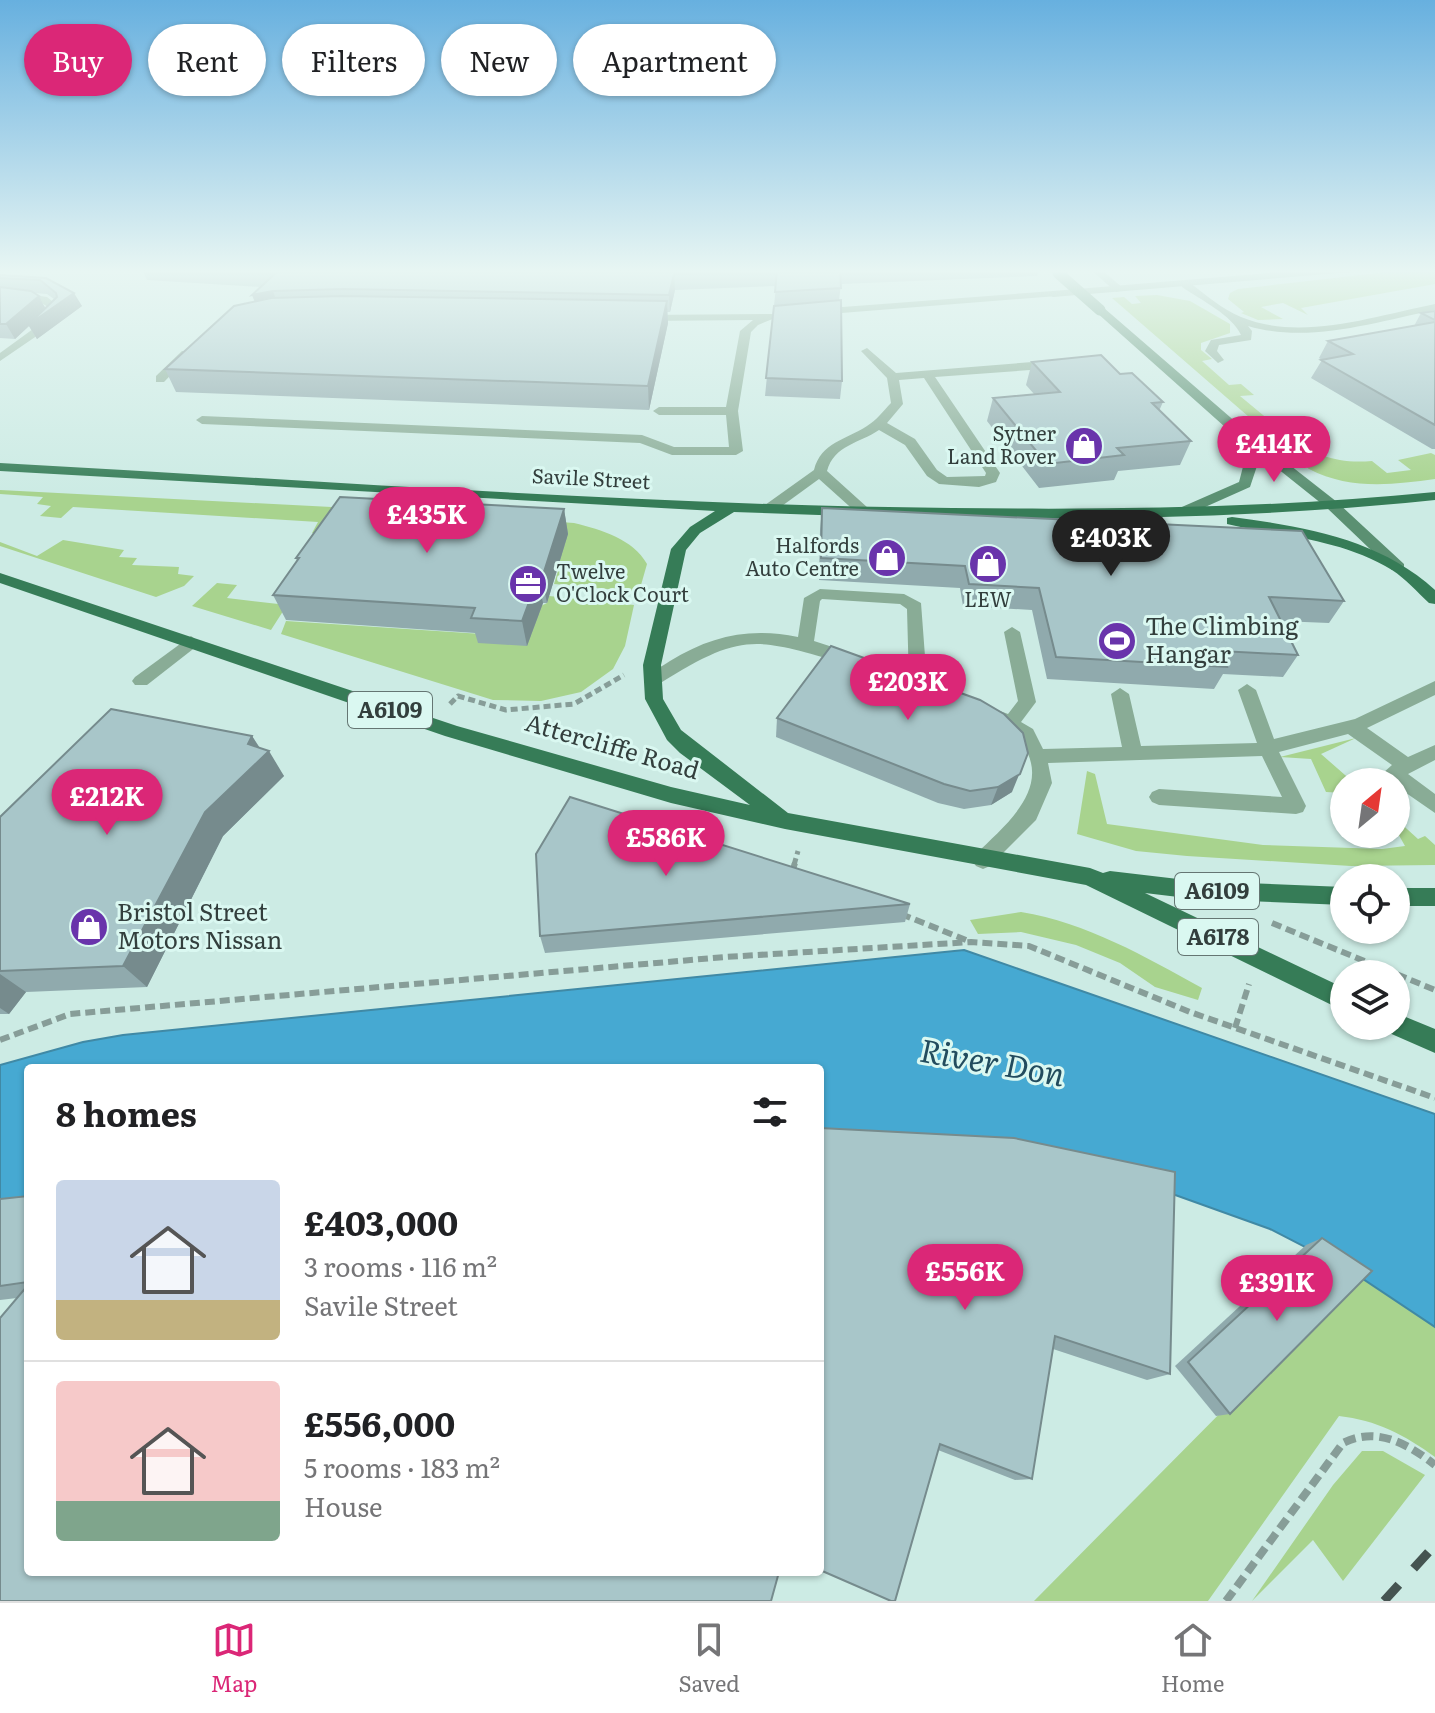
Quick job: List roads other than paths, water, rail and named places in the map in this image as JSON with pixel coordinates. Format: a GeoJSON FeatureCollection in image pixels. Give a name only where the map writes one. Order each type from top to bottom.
{"type":"FeatureCollection","features":[{"type":"Feature","properties":{"kind":"main road"},"geometry":{"type":"LineString","coordinates":[[1138,344],[1240,433],[1332,505],[1398,567]]}},
{"type":"Feature","properties":{"kind":"main road"},"geometry":{"type":"LineString","coordinates":[[1180,513],[1245,484],[1251,463],[1240,433]]}},
{"type":"Feature","properties":{"kind":"main road","name":"Savile Street"},"geometry":{"type":"LineString","coordinates":[[0,467],[730,508],[863,511],[1180,513],[1435,496]]}},
{"type":"Feature","properties":{"kind":"main road"},"geometry":{"type":"LineString","coordinates":[[730,508],[695,530],[679,549],[652,675],[654,699],[674,735],[795,823]]}},
{"type":"Feature","properties":{"kind":"main road","name":"Savile Street"},"geometry":{"type":"LineString","coordinates":[[1180,513],[1310,533],[1398,567],[1435,599]]}},
{"type":"Feature","properties":{"kind":"main road","name":"Attercliffe Road"},"geometry":{"type":"LineString","coordinates":[[0,578],[429,723],[671,795],[983,860],[1090,877],[1330,993]]}},
{"type":"Feature","properties":{"kind":"main road","name":"A6109"},"geometry":{"type":"LineString","coordinates":[[1090,877],[1195,890],[1330,895]]}},
{"type":"Feature","properties":{"kind":"main road"},"geometry":{"type":"LineString","coordinates":[[1410,897],[1435,897]]}},
{"type":"Feature","properties":{"kind":"main road"},"geometry":{"type":"LineString","coordinates":[[1410,1030],[1435,1041]]}},
{"type":"Feature","properties":{"kind":"street"},"geometry":{"type":"LineString","coordinates":[[0,358],[20,344]]}},
{"type":"Feature","properties":{"kind":"street"},"geometry":{"type":"LineString","coordinates":[[202,420],[642,439],[672,451],[736,451],[732,411],[744,344]]}},
{"type":"Feature","properties":{"kind":"street"},"geometry":{"type":"LineString","coordinates":[[1214,344],[1211,351],[1218,360]]}},
{"type":"Feature","properties":{"kind":"street"},"geometry":{"type":"LineString","coordinates":[[160,379],[194,345]]}},
{"type":"Feature","properties":{"kind":"street"},"geometry":{"type":"LineString","coordinates":[[770,508],[820,472],[822,462],[831,450],[879,424],[897,404],[893,377],[867,351]]}},
{"type":"Feature","properties":{"kind":"street"},"geometry":{"type":"LineString","coordinates":[[893,377],[1070,363]]}},
{"type":"Feature","properties":{"kind":"street"},"geometry":{"type":"LineString","coordinates":[[879,424],[910,442],[932,473],[944,481],[979,483],[991,479],[993,473],[928,375]]}},
{"type":"Feature","properties":{"kind":"street"},"geometry":{"type":"LineString","coordinates":[[659,411],[732,411]]}},
{"type":"Feature","properties":{"kind":"street"},"geometry":{"type":"LineString","coordinates":[[820,472],[863,511]]}},
{"type":"Feature","properties":{"kind":"street"},"geometry":{"type":"LineString","coordinates":[[805,643],[812,598],[820,594],[904,599],[915,607],[926,686],[893,674]]}},
{"type":"Feature","properties":{"kind":"street"},"geometry":{"type":"LineString","coordinates":[[1010,724],[1027,702],[1012,632]]}},
{"type":"Feature","properties":{"kind":"street"},"geometry":{"type":"LineString","coordinates":[[652,675],[714,645],[730,640],[768,638],[805,643],[868,665]]}},
{"type":"Feature","properties":{"kind":"street"},"geometry":{"type":"LineString","coordinates":[[141,681],[191,642]]}},
{"type":"Feature","properties":{"kind":"street"},"geometry":{"type":"LineString","coordinates":[[1037,756],[1268,748],[1350,726],[1435,687]]}},
{"type":"Feature","properties":{"kind":"street"},"geometry":{"type":"LineString","coordinates":[[1159,797],[1296,806],[1268,748],[1247,690]]}},
{"type":"Feature","properties":{"kind":"street"},"geometry":{"type":"LineString","coordinates":[[1120,694],[1133,753]]}},
{"type":"Feature","properties":{"kind":"street"},"geometry":{"type":"LineString","coordinates":[[983,860],[1029,814],[1042,783],[1037,756],[1026,734],[990,713]]}},
{"type":"Feature","properties":{"kind":"street"},"geometry":{"type":"LineString","coordinates":[[1350,726],[1406,765]]}},
{"type":"Feature","properties":{"kind":"street"},"geometry":{"type":"LineString","coordinates":[[1435,752],[1393,773],[1435,805]]}},
{"type":"Feature","properties":{"kind":"water","name":"River Don"},"geometry":{"type":"Polygon","coordinates":[[[964,950],[1435,1114],[1435,1327],[1348,1269],[1270,1229],[1153,1187],[824,1147],[824,1064],[24,1064],[24,1209],[0,1212],[0,1065],[83,1042],[123,1035],[964,950]]]}},
{"type":"Feature","properties":{"kind":"railway"},"geometry":{"type":"LineString","coordinates":[[1384,1601],[1435,1545]]}},
{"type":"Feature","properties":{"kind":"place","name":"Sytner Land Rover"},"geometry":{"type":"Point","coordinates":[1084,446]}},
{"type":"Feature","properties":{"kind":"place","name":"Halfords Auto Centre"},"geometry":{"type":"Point","coordinates":[887,558]}},
{"type":"Feature","properties":{"kind":"place","name":"LEW"},"geometry":{"type":"Point","coordinates":[988,564]}},
{"type":"Feature","properties":{"kind":"place","name":"Twelve O'Clock Court"},"geometry":{"type":"Point","coordinates":[528,584]}},
{"type":"Feature","properties":{"kind":"place","name":"The Climbing Hangar"},"geometry":{"type":"Point","coordinates":[1117,641]}},
{"type":"Feature","properties":{"kind":"place","name":"Bristol Street Motors Nissan"},"geometry":{"type":"Point","coordinates":[89,927]}}]}
